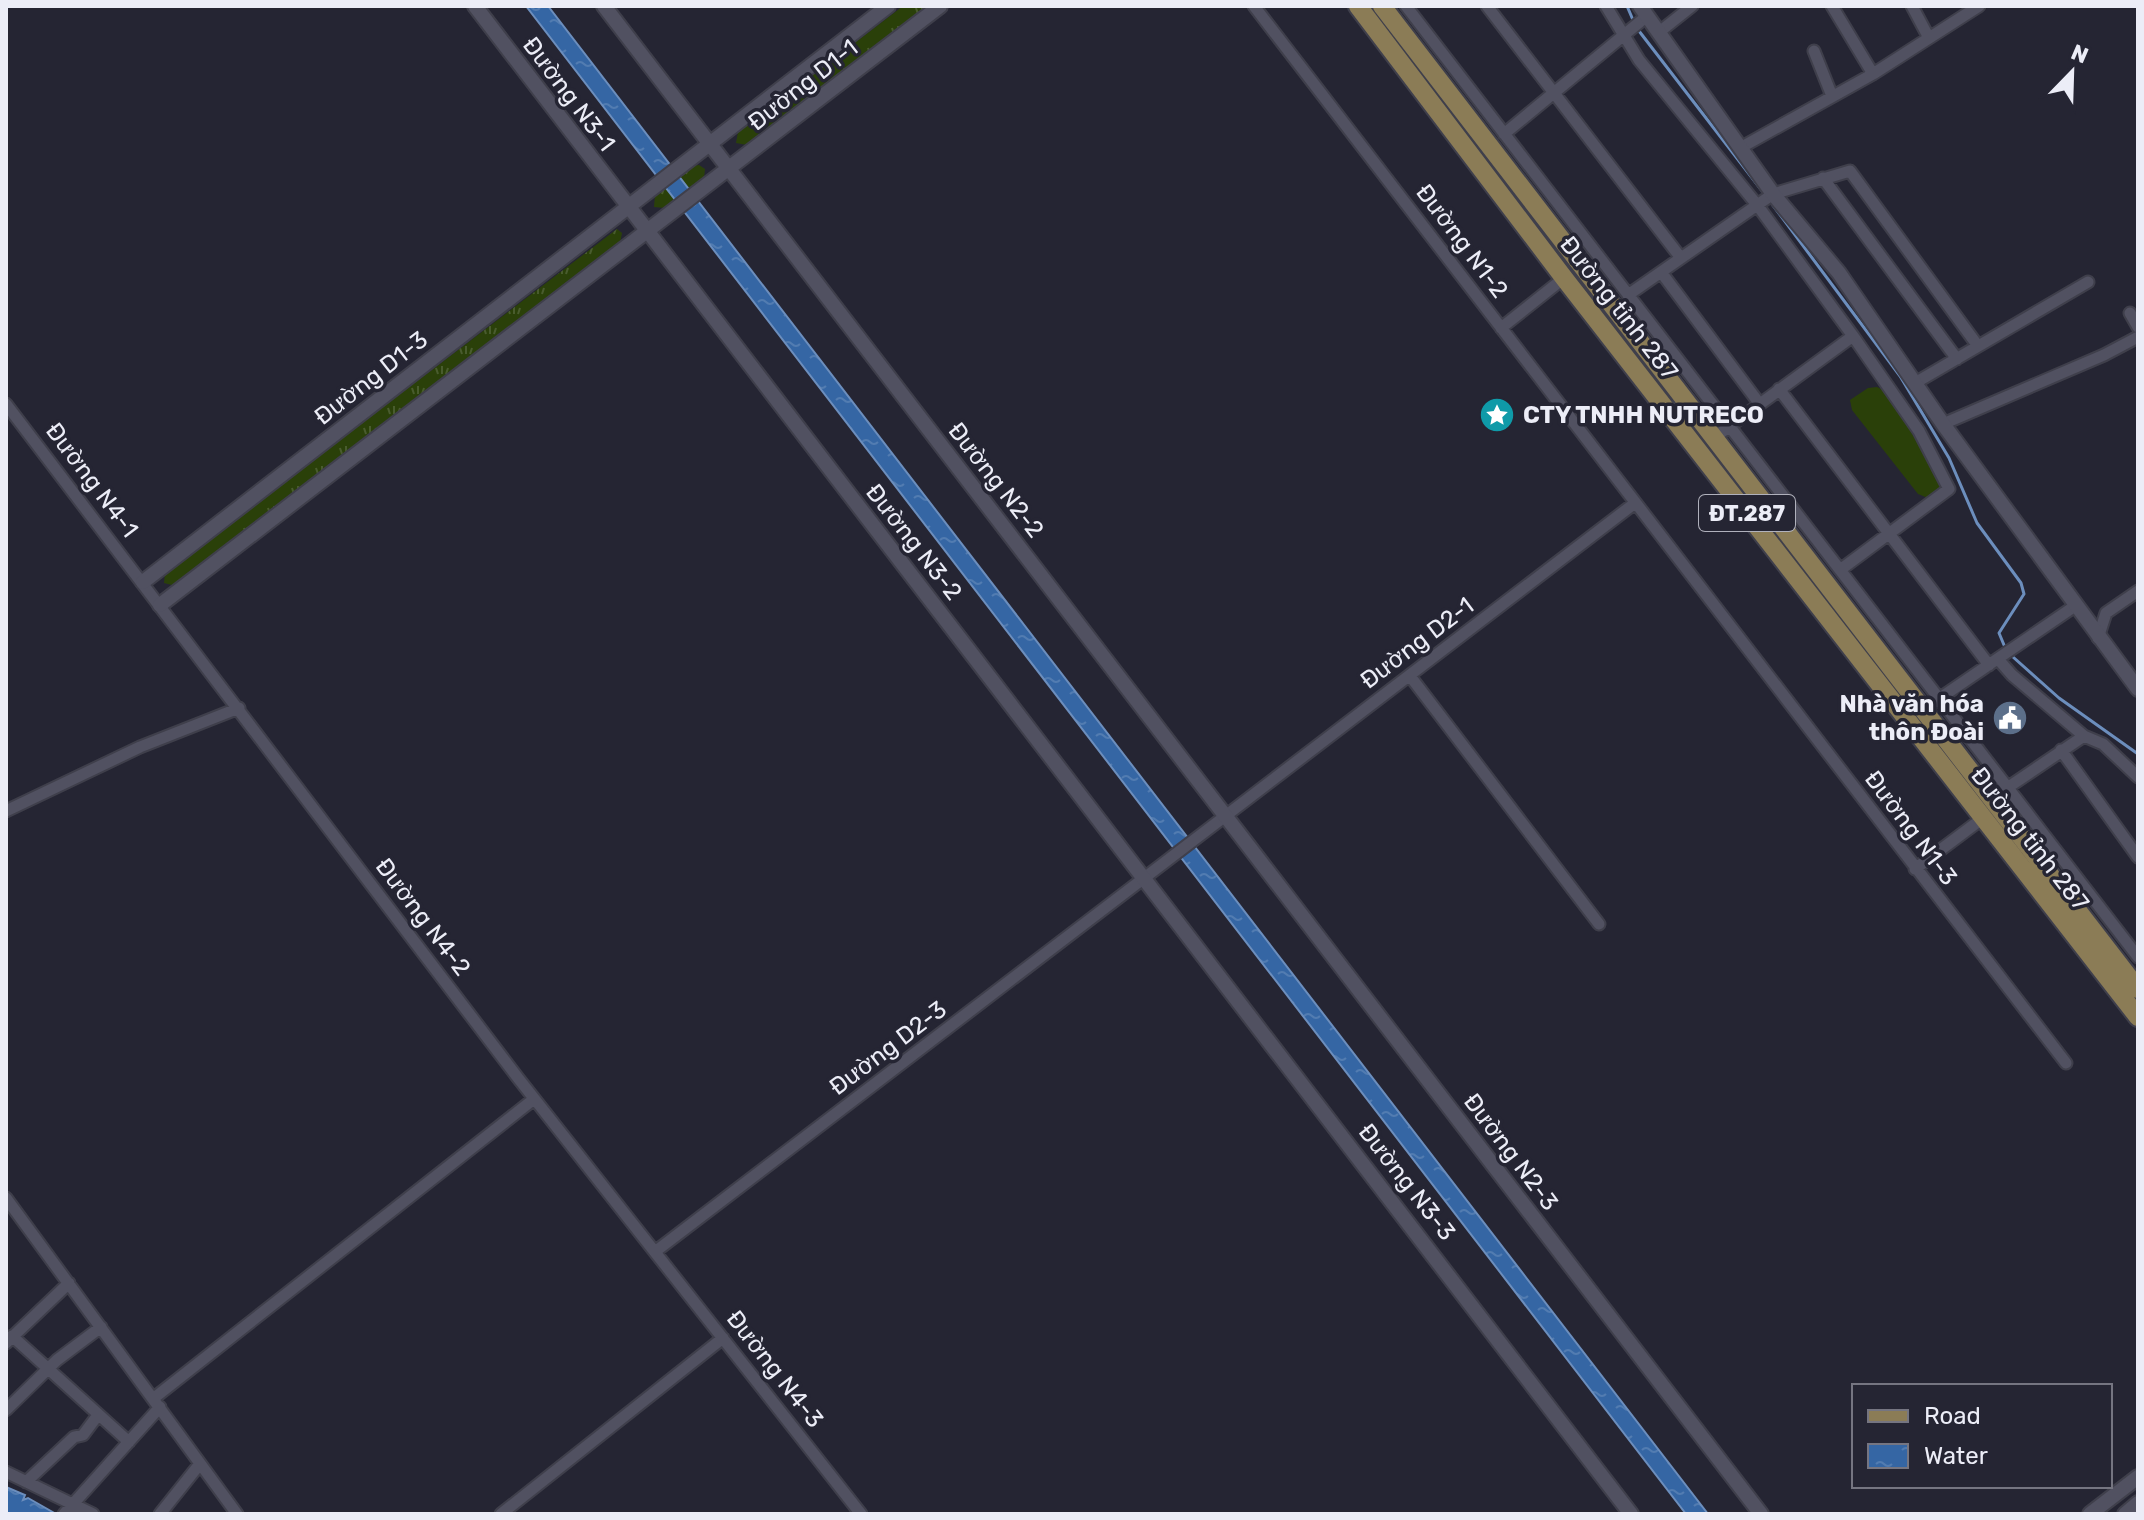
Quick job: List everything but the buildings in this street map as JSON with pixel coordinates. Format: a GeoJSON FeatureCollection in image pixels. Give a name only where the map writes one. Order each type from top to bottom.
{"type":"FeatureCollection","features":[{"type":"Feature","properties":{"kind":"main road","name":"Đường tỉnh 287"},"geometry":{"type":"LineString","coordinates":[[1358,6],[1564,278],[2138,1017]]}},
{"type":"Feature","properties":{"kind":"main road","name":"Đường tỉnh 287"},"geometry":{"type":"LineString","coordinates":[[1382,6],[1620,300],[1932,704],[2138,989]]}},
{"type":"Feature","properties":{"kind":"main road"},"geometry":{"type":"LineString","coordinates":[[1595,317],[1620,300]]}},
{"type":"Feature","properties":{"kind":"street","name":"Đường N3-1"},"geometry":{"type":"LineString","coordinates":[[475,6],[646,233]]}},
{"type":"Feature","properties":{"kind":"street","name":"Đường N2-2"},"geometry":{"type":"LineString","coordinates":[[604,6],[1226,817]]}},
{"type":"Feature","properties":{"kind":"street","name":"Đường D1-1"},"geometry":{"type":"LineString","coordinates":[[627,208],[888,6]]}},
{"type":"Feature","properties":{"kind":"street","name":"Đường D1-1"},"geometry":{"type":"LineString","coordinates":[[646,233],[940,6]]}},
{"type":"Feature","properties":{"kind":"street","name":"Đường N1-2"},"geometry":{"type":"LineString","coordinates":[[1254,6],[1635,503]]}},
{"type":"Feature","properties":{"kind":"street"},"geometry":{"type":"LineString","coordinates":[[1406,6],[1504,134],[1620,300],[1773,194],[1850,171],[1978,346]]}},
{"type":"Feature","properties":{"kind":"street"},"geometry":{"type":"LineString","coordinates":[[1606,6],[1639,60],[1758,206],[1853,336],[1919,431],[1949,489],[1840,570]]}},
{"type":"Feature","properties":{"kind":"street"},"geometry":{"type":"LineString","coordinates":[[1658,33],[1692,6]]}},
{"type":"Feature","properties":{"kind":"street"},"geometry":{"type":"LineString","coordinates":[[1832,6],[1873,74]]}},
{"type":"Feature","properties":{"kind":"street"},"geometry":{"type":"LineString","coordinates":[[1912,6],[1929,38]]}},
{"type":"Feature","properties":{"kind":"street"},"geometry":{"type":"LineString","coordinates":[[1740,148],[1873,74],[1979,6]]}},
{"type":"Feature","properties":{"kind":"street"},"geometry":{"type":"LineString","coordinates":[[1492,7],[1681,258]]}},
{"type":"Feature","properties":{"kind":"street"},"geometry":{"type":"LineString","coordinates":[[1504,134],[1624,37],[1644,11],[1773,194],[1839,273],[1943,424],[2138,689]]}},
{"type":"Feature","properties":{"kind":"street"},"geometry":{"type":"LineString","coordinates":[[1814,51],[1832,96]]}},
{"type":"Feature","properties":{"kind":"street"},"geometry":{"type":"LineString","coordinates":[[1823,178],[1957,359]]}},
{"type":"Feature","properties":{"kind":"street","name":"Đường D1-3"},"geometry":{"type":"LineString","coordinates":[[143,582],[627,208]]}},
{"type":"Feature","properties":{"kind":"street"},"geometry":{"type":"LineString","coordinates":[[160,605],[646,233]]}},
{"type":"Feature","properties":{"kind":"street","name":"Đường N3-2"},"geometry":{"type":"LineString","coordinates":[[646,233],[1145,879]]}},
{"type":"Feature","properties":{"kind":"street"},"geometry":{"type":"LineString","coordinates":[[1661,272],[1759,403]]}},
{"type":"Feature","properties":{"kind":"street"},"geometry":{"type":"LineString","coordinates":[[1501,328],[1564,278]]}},
{"type":"Feature","properties":{"kind":"street"},"geometry":{"type":"LineString","coordinates":[[1915,383],[2088,282]]}},
{"type":"Feature","properties":{"kind":"street"},"geometry":{"type":"LineString","coordinates":[[2130,313],[2138,327]]}},
{"type":"Feature","properties":{"kind":"street"},"geometry":{"type":"LineString","coordinates":[[1853,336],[1722,431],[1840,570],[1932,704],[2007,788],[2138,957]]}},
{"type":"Feature","properties":{"kind":"street"},"geometry":{"type":"LineString","coordinates":[[1943,424],[2104,355],[2138,337]]}},
{"type":"Feature","properties":{"kind":"street"},"geometry":{"type":"LineString","coordinates":[[1779,389],[1994,662],[2084,736],[2103,744],[2138,777]]}},
{"type":"Feature","properties":{"kind":"street","name":"Đường N4-1"},"geometry":{"type":"LineString","coordinates":[[6,404],[160,605]]}},
{"type":"Feature","properties":{"kind":"street","name":"Đường D2-1"},"geometry":{"type":"LineString","coordinates":[[1145,879],[1635,503]]}},
{"type":"Feature","properties":{"kind":"street","name":"Đường N1-3"},"geometry":{"type":"LineString","coordinates":[[1635,503],[2066,1063]]}},
{"type":"Feature","properties":{"kind":"street"},"geometry":{"type":"LineString","coordinates":[[2098,638],[2106,613],[2138,591]]}},
{"type":"Feature","properties":{"kind":"street","name":"Đường N4-2"},"geometry":{"type":"LineString","coordinates":[[160,605],[534,1099],[656,1251]]}},
{"type":"Feature","properties":{"kind":"street"},"geometry":{"type":"LineString","coordinates":[[1932,704],[2075,606]]}},
{"type":"Feature","properties":{"kind":"street"},"geometry":{"type":"LineString","coordinates":[[1410,676],[1599,924]]}},
{"type":"Feature","properties":{"kind":"street"},"geometry":{"type":"LineString","coordinates":[[6,811],[140,747],[239,708]]}},
{"type":"Feature","properties":{"kind":"street"},"geometry":{"type":"LineString","coordinates":[[2007,788],[2084,736]]}},
{"type":"Feature","properties":{"kind":"street"},"geometry":{"type":"LineString","coordinates":[[2061,750],[2138,857]]}},
{"type":"Feature","properties":{"kind":"street","name":"Đường N2-3"},"geometry":{"type":"LineString","coordinates":[[1226,817],[1761,1514]]}},
{"type":"Feature","properties":{"kind":"street"},"geometry":{"type":"LineString","coordinates":[[1915,869],[1983,818]]}},
{"type":"Feature","properties":{"kind":"street","name":"Đường D2-3"},"geometry":{"type":"LineString","coordinates":[[656,1251],[1145,879]]}},
{"type":"Feature","properties":{"kind":"street","name":"Đường N3-3"},"geometry":{"type":"LineString","coordinates":[[1145,879],[1631,1514]]}},
{"type":"Feature","properties":{"kind":"street"},"geometry":{"type":"LineString","coordinates":[[64,1514],[72,1501],[129,1442],[157,1403],[534,1099]]}},
{"type":"Feature","properties":{"kind":"street"},"geometry":{"type":"LineString","coordinates":[[6,1198],[237,1514]]}},
{"type":"Feature","properties":{"kind":"street","name":"Đường N4-3"},"geometry":{"type":"LineString","coordinates":[[656,1251],[861,1514]]}},
{"type":"Feature","properties":{"kind":"street"},"geometry":{"type":"LineString","coordinates":[[69,1283],[9,1339],[48,1369],[129,1442]]}},
{"type":"Feature","properties":{"kind":"street"},"geometry":{"type":"LineString","coordinates":[[6,1410],[48,1369],[101,1327]]}},
{"type":"Feature","properties":{"kind":"street"},"geometry":{"type":"LineString","coordinates":[[501,1514],[723,1338]]}},
{"type":"Feature","properties":{"kind":"street"},"geometry":{"type":"LineString","coordinates":[[26,1482],[74,1437],[83,1435],[98,1415]]}},
{"type":"Feature","properties":{"kind":"street"},"geometry":{"type":"LineString","coordinates":[[160,1514],[199,1465]]}},
{"type":"Feature","properties":{"kind":"street"},"geometry":{"type":"LineString","coordinates":[[6,1472],[72,1501],[93,1514]]}},
{"type":"Feature","properties":{"kind":"street"},"geometry":{"type":"LineString","coordinates":[[2090,1514],[2138,1477]]}},
{"type":"Feature","properties":{"kind":"street"},"geometry":{"type":"LineString","coordinates":[[2125,1514],[2138,1503]]}},
{"type":"Feature","properties":{"kind":"street"},"geometry":{"type":"LineString","coordinates":[[220,1514],[229,1504]]}},
{"type":"Feature","properties":{"kind":"green space"},"geometry":{"type":"Polygon","coordinates":[[[903,6],[928,6],[747,145],[736,143],[738,132],[903,6]]]}},
{"type":"Feature","properties":{"kind":"green space"},"geometry":{"type":"Polygon","coordinates":[[[699,165],[705,169],[704,178],[665,208],[654,207],[655,195],[693,166],[699,165]]]}},
{"type":"Feature","properties":{"kind":"green space"},"geometry":{"type":"Polygon","coordinates":[[[617,229],[622,233],[620,243],[176,586],[164,583],[165,573],[617,229]]]}},
{"type":"Feature","properties":{"kind":"green space"},"geometry":{"type":"Polygon","coordinates":[[[1877,387],[1887,392],[1943,485],[1928,498],[1918,494],[1852,410],[1850,400],[1868,388],[1877,387]]]}},
{"type":"Feature","properties":{"kind":"water"},"geometry":{"type":"Polygon","coordinates":[[[526,6],[548,6],[1708,1514],[1686,1514],[526,6]]]}},
{"type":"Feature","properties":{"kind":"water"},"geometry":{"type":"Polygon","coordinates":[[[6,1487],[25,1495],[23,1500],[28,1498],[56,1514],[6,1514],[6,1487]]]}},
{"type":"Feature","properties":{"kind":"waterway"},"geometry":{"type":"LineString","coordinates":[[1627,6],[1633,20]]}},
{"type":"Feature","properties":{"kind":"waterway"},"geometry":{"type":"LineString","coordinates":[[1639,31],[1763,192]]}},
{"type":"Feature","properties":{"kind":"waterway"},"geometry":{"type":"LineString","coordinates":[[1772,204],[1900,376],[1949,458],[1977,523],[2021,583],[2024,594],[1999,633],[2004,645]]}},
{"type":"Feature","properties":{"kind":"waterway"},"geometry":{"type":"LineString","coordinates":[[2013,657],[2059,698],[2138,754]]}},
{"type":"Feature","properties":{"kind":"place","name":"CTY TNHH NUTRECO"},"geometry":{"type":"Point","coordinates":[1497,415]}},
{"type":"Feature","properties":{"kind":"place","name":"Nhà văn hóa thôn Đoài"},"geometry":{"type":"Point","coordinates":[2010,718]}}]}
